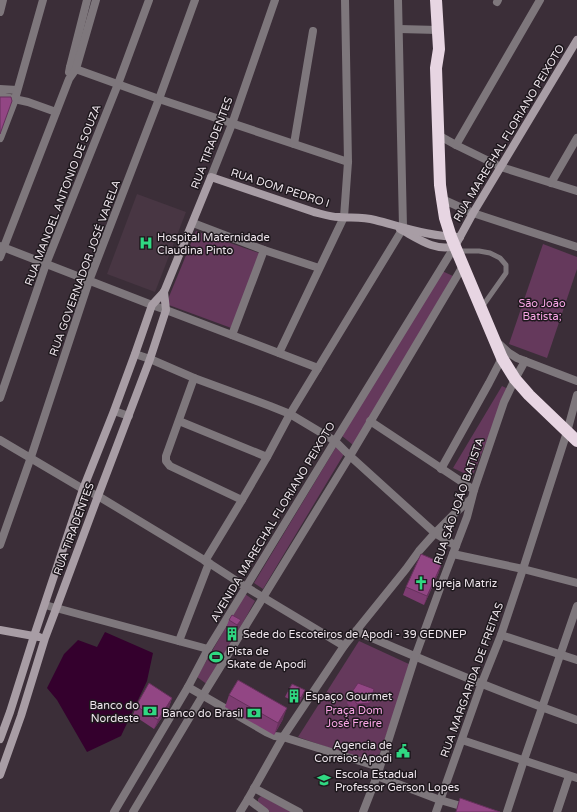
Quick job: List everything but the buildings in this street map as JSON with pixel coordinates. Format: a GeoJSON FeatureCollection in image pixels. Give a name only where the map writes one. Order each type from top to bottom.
{"type":"FeatureCollection","features":[{"type":"Feature","properties":{"kind":"highway"},"geometry":{"type":"LineString","coordinates":[[428,0],[439,49],[436,68],[438,135],[442,199],[445,218],[502,358],[515,379],[528,395],[577,441]]}},
{"type":"Feature","properties":{"kind":"highway"},"geometry":{"type":"LineString","coordinates":[[434,30],[436,0]]}},
{"type":"Feature","properties":{"kind":"street"},"geometry":{"type":"LineString","coordinates":[[0,12],[4,0]]}},
{"type":"Feature","properties":{"kind":"street"},"geometry":{"type":"LineString","coordinates":[[0,138],[15,99],[43,0]]}},
{"type":"Feature","properties":{"kind":"street"},"geometry":{"type":"LineString","coordinates":[[73,68],[87,0]]}},
{"type":"Feature","properties":{"kind":"street"},"geometry":{"type":"LineString","coordinates":[[0,257],[2,246],[69,79],[96,0]]}},
{"type":"Feature","properties":{"kind":"street","name":"RUA MANOEL ANTONIO DE SOUZA"},"geometry":{"type":"LineString","coordinates":[[0,398],[46,264],[118,84],[149,0]]}},
{"type":"Feature","properties":{"kind":"street","name":"RUA GOVERNADOR JOSÉ VARELA"},"geometry":{"type":"LineString","coordinates":[[0,545],[31,458],[89,281],[159,99],[195,0]]}},
{"type":"Feature","properties":{"kind":"street","name":"RUA TIRADENTES"},"geometry":{"type":"LineString","coordinates":[[0,739],[83,489],[114,411],[152,305],[164,292],[232,124],[275,0]]}},
{"type":"Feature","properties":{"kind":"street"},"geometry":{"type":"LineString","coordinates":[[278,352],[344,217],[348,162],[345,0]]}},
{"type":"Feature","properties":{"kind":"street"},"geometry":{"type":"LineString","coordinates":[[179,641],[207,562],[290,414],[402,228],[398,0]]}},
{"type":"Feature","properties":{"kind":"street"},"geometry":{"type":"LineString","coordinates":[[456,145],[540,0]]}},
{"type":"Feature","properties":{"kind":"street"},"geometry":{"type":"LineString","coordinates":[[399,29],[434,30]]}},
{"type":"Feature","properties":{"kind":"street"},"geometry":{"type":"LineString","coordinates":[[294,144],[314,31]]}},
{"type":"Feature","properties":{"kind":"street","name":"RUA MARECHAL FLORIANO PEIXOTO"},"geometry":{"type":"LineString","coordinates":[[456,243],[577,40]]}},
{"type":"Feature","properties":{"kind":"street"},"geometry":{"type":"LineString","coordinates":[[73,68],[232,124],[348,162]]}},
{"type":"Feature","properties":{"kind":"street"},"geometry":{"type":"LineString","coordinates":[[1,92],[17,90]]}},
{"type":"Feature","properties":{"kind":"street"},"geometry":{"type":"LineString","coordinates":[[1,92],[15,99],[56,112]]}},
{"type":"Feature","properties":{"kind":"street"},"geometry":{"type":"LineString","coordinates":[[438,135],[501,167],[577,191]]}},
{"type":"Feature","properties":{"kind":"street"},"geometry":{"type":"LineString","coordinates":[[551,183],[577,138]]}},
{"type":"Feature","properties":{"kind":"street","name":"RUA DOM PEDRO I"},"geometry":{"type":"LineString","coordinates":[[211,177],[314,212],[329,216],[375,220],[434,235],[456,243]]}},
{"type":"Feature","properties":{"kind":"street"},"geometry":{"type":"LineString","coordinates":[[442,199],[473,213],[577,247]]}},
{"type":"Feature","properties":{"kind":"street"},"geometry":{"type":"LineString","coordinates":[[193,223],[264,250],[319,268]]}},
{"type":"Feature","properties":{"kind":"street","name":"RUA DOM PEDRO I"},"geometry":{"type":"LineString","coordinates":[[402,228],[433,246],[446,248],[456,243]]}},
{"type":"Feature","properties":{"kind":"street","name":"AVENIDA MARECHAL FLORIANO PEIXOTO"},"geometry":{"type":"LineString","coordinates":[[114,812],[188,687],[208,649],[456,243]]}},
{"type":"Feature","properties":{"kind":"street"},"geometry":{"type":"LineString","coordinates":[[2,246],[89,281],[318,368]]}},
{"type":"Feature","properties":{"kind":"street"},"geometry":{"type":"LineString","coordinates":[[232,335],[264,250]]}},
{"type":"Feature","properties":{"kind":"street"},"geometry":{"type":"LineString","coordinates":[[133,812],[464,266]]}},
{"type":"Feature","properties":{"kind":"street","name":"RUA TIRADENTES"},"geometry":{"type":"LineString","coordinates":[[0,774],[21,716],[45,638],[150,359],[166,310],[164,292]]}},
{"type":"Feature","properties":{"kind":"street"},"geometry":{"type":"LineString","coordinates":[[495,340],[509,352],[524,361],[577,381]]}},
{"type":"Feature","properties":{"kind":"street"},"geometry":{"type":"LineString","coordinates":[[135,354],[290,414],[335,441],[435,533],[456,546]]}},
{"type":"Feature","properties":{"kind":"street"},"geometry":{"type":"LineString","coordinates":[[441,469],[502,358]]}},
{"type":"Feature","properties":{"kind":"street","name":"RUA SÃO JOÃO BATISTA"},"geometry":{"type":"LineString","coordinates":[[363,812],[415,657],[467,517],[471,499],[504,402],[524,361]]}},
{"type":"Feature","properties":{"kind":"street"},"geometry":{"type":"LineString","coordinates":[[194,378],[166,456],[166,460],[170,466],[242,500]]}},
{"type":"Feature","properties":{"kind":"street","name":"RUA MARGARIDA DE FREITAS"},"geometry":{"type":"LineString","coordinates":[[436,812],[481,684],[501,635],[567,432],[577,395]]}},
{"type":"Feature","properties":{"kind":"street"},"geometry":{"type":"LineString","coordinates":[[114,411],[128,416]]}},
{"type":"Feature","properties":{"kind":"street"},"geometry":{"type":"LineString","coordinates":[[179,420],[267,457]]}},
{"type":"Feature","properties":{"kind":"street"},"geometry":{"type":"LineString","coordinates":[[370,421],[474,490]]}},
{"type":"Feature","properties":{"kind":"street"},"geometry":{"type":"LineString","coordinates":[[0,440],[83,489],[98,496],[344,646]]}},
{"type":"Feature","properties":{"kind":"street"},"geometry":{"type":"LineString","coordinates":[[240,812],[283,737],[344,646],[419,551],[455,513],[471,499]]}},
{"type":"Feature","properties":{"kind":"street"},"geometry":{"type":"LineString","coordinates":[[453,554],[523,569],[577,584]]}},
{"type":"Feature","properties":{"kind":"street"},"geometry":{"type":"LineString","coordinates":[[45,605],[208,649]]}},
{"type":"Feature","properties":{"kind":"street"},"geometry":{"type":"LineString","coordinates":[[507,812],[577,606]]}},
{"type":"Feature","properties":{"kind":"street"},"geometry":{"type":"LineString","coordinates":[[0,630],[45,638]]}},
{"type":"Feature","properties":{"kind":"street"},"geometry":{"type":"LineString","coordinates":[[356,631],[481,684],[577,720]]}},
{"type":"Feature","properties":{"kind":"street"},"geometry":{"type":"LineString","coordinates":[[501,635],[577,660]]}},
{"type":"Feature","properties":{"kind":"street"},"geometry":{"type":"LineString","coordinates":[[188,687],[275,736],[283,737],[378,771],[440,800],[482,812]]}},
{"type":"Feature","properties":{"kind":"street"},"geometry":{"type":"LineString","coordinates":[[10,712],[21,716]]}},
{"type":"Feature","properties":{"kind":"street"},"geometry":{"type":"LineString","coordinates":[[462,740],[573,777],[557,812]]}},
{"type":"Feature","properties":{"kind":"street"},"geometry":{"type":"LineString","coordinates":[[254,788],[299,812]]}},
{"type":"Feature","properties":{"kind":"street"},"geometry":{"type":"LineString","coordinates":[[248,800],[265,812]]}},
{"type":"Feature","properties":{"kind":"lane"},"geometry":{"type":"LineString","coordinates":[[456,243],[490,253],[500,258],[506,265],[506,273],[481,308]]}},
{"type":"Feature","properties":{"kind":"shaded area","name":"Hospital Maternidade Claudina Pinto"},"geometry":{"type":"Polygon","coordinates":[[[137,194],[186,212],[155,292],[107,274],[137,194]]]}},
{"type":"Feature","properties":{"kind":"shaded area"},"geometry":{"type":"Polygon","coordinates":[[[105,632],[153,653],[147,681],[121,736],[87,752],[57,700],[47,688],[64,654],[78,640],[97,647],[105,632]]]}},
{"type":"Feature","properties":{"kind":"green space"},"geometry":{"type":"Polygon","coordinates":[[[196,231],[262,254],[234,329],[166,304],[196,231]]]}},
{"type":"Feature","properties":{"kind":"green space","name":"São João Batista;"},"geometry":{"type":"Polygon","coordinates":[[[543,244],[577,257],[577,269],[547,358],[509,344],[543,244]]]}},
{"type":"Feature","properties":{"kind":"green space"},"geometry":{"type":"Polygon","coordinates":[[[442,271],[453,276],[353,445],[341,435],[442,271]]]}},
{"type":"Feature","properties":{"kind":"green space"},"geometry":{"type":"Polygon","coordinates":[[[502,386],[508,389],[472,477],[453,468],[502,386]]]}},
{"type":"Feature","properties":{"kind":"green space"},"geometry":{"type":"Polygon","coordinates":[[[336,447],[344,454],[263,589],[254,583],[336,447]]]}},
{"type":"Feature","properties":{"kind":"green space"},"geometry":{"type":"Polygon","coordinates":[[[245,594],[255,601],[208,685],[197,677],[245,594]]]}},
{"type":"Feature","properties":{"kind":"green space","name":"Praça Dom José Freire"},"geometry":{"type":"Polygon","coordinates":[[[359,641],[411,665],[376,764],[298,737],[359,641]]]}},
{"type":"Feature","properties":{"kind":"green space"},"geometry":{"type":"Polygon","coordinates":[[[261,796],[292,812],[270,812],[258,804],[258,799],[261,796]]]}},
{"type":"Feature","properties":{"kind":"place","name":"Hospital Maternidade Claudina Pinto"},"geometry":{"type":"Point","coordinates":[146,243]}},
{"type":"Feature","properties":{"kind":"place","name":"Igreja Matriz"},"geometry":{"type":"Point","coordinates":[421,583]}},
{"type":"Feature","properties":{"kind":"place","name":"Sede do Escoteiros de Apodi - 39 GEDNEP"},"geometry":{"type":"Point","coordinates":[232,634]}},
{"type":"Feature","properties":{"kind":"place","name":"Pista de Skate de Apodi"},"geometry":{"type":"Point","coordinates":[216,657]}},
{"type":"Feature","properties":{"kind":"place","name":"Espaço Gourmet"},"geometry":{"type":"Point","coordinates":[294,696]}},
{"type":"Feature","properties":{"kind":"place","name":"Banco do Nordeste"},"geometry":{"type":"Point","coordinates":[150,711]}},
{"type":"Feature","properties":{"kind":"place","name":"Banco do Brasil"},"geometry":{"type":"Point","coordinates":[254,713]}},
{"type":"Feature","properties":{"kind":"place","name":"Agencia de Correios Apodi"},"geometry":{"type":"Point","coordinates":[403,751]}},
{"type":"Feature","properties":{"kind":"place","name":"Escola Estadual Professor Gerson Lopes"},"geometry":{"type":"Point","coordinates":[324,780]}}]}
